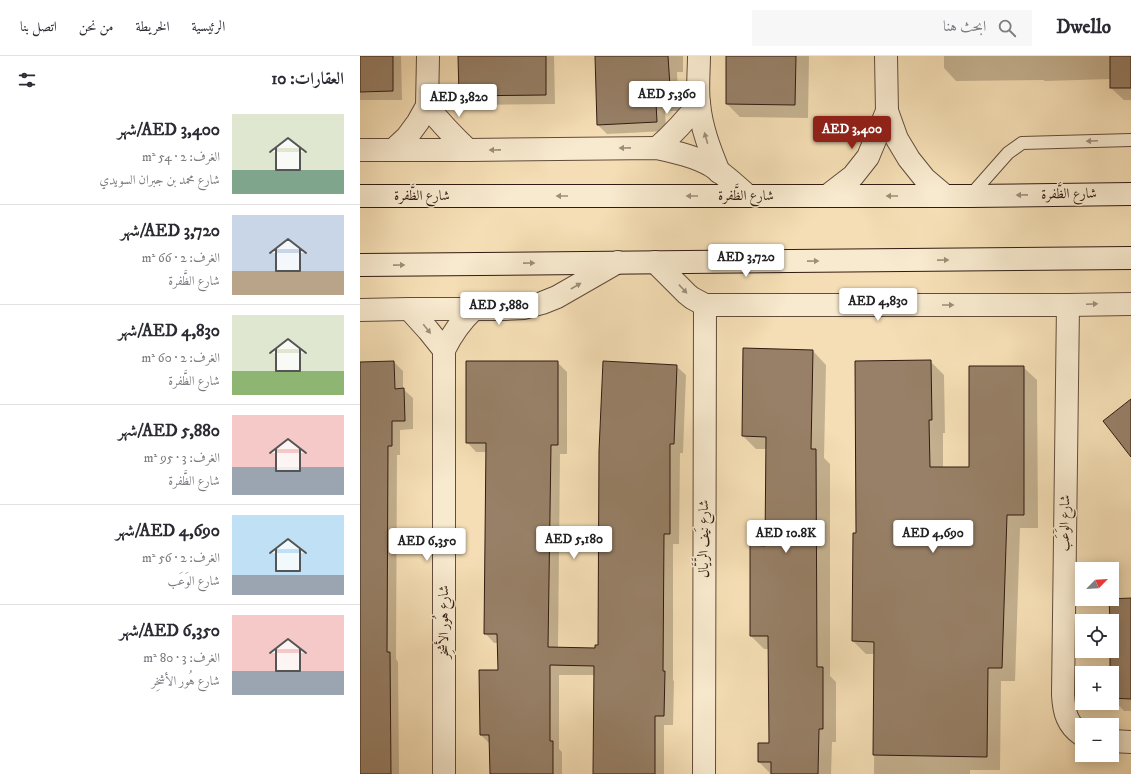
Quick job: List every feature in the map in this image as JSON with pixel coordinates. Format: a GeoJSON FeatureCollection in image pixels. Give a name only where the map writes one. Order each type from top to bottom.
{"type":"FeatureCollection","features":[{"type":"Feature","properties":{"kind":"street"},"geometry":{"type":"LineString","coordinates":[[393,150],[407,138],[427,106],[428,56]]}},
{"type":"Feature","properties":{"kind":"street"},"geometry":{"type":"LineString","coordinates":[[699,56],[699,103],[703,126],[710,150],[719,172]]}},
{"type":"Feature","properties":{"kind":"street"},"geometry":{"type":"LineString","coordinates":[[886,56],[887,111],[897,139],[909,159],[925,179],[945,196]]}},
{"type":"Feature","properties":{"kind":"street"},"geometry":{"type":"LineString","coordinates":[[657,148],[686,119],[699,103]]}},
{"type":"Feature","properties":{"kind":"street"},"geometry":{"type":"LineString","coordinates":[[427,106],[453,137],[468,150]]}},
{"type":"Feature","properties":{"kind":"street"},"geometry":{"type":"LineString","coordinates":[[827,196],[853,176],[868,157],[887,111]]}},
{"type":"Feature","properties":{"kind":"street"},"geometry":{"type":"LineString","coordinates":[[360,150],[657,148],[681,153],[708,165],[719,172],[748,196]]}},
{"type":"Feature","properties":{"kind":"street","name":"شارع الظَّفرة"},"geometry":{"type":"LineString","coordinates":[[360,196],[970,196],[1131,194]]}},
{"type":"Feature","properties":{"kind":"street"},"geometry":{"type":"LineString","coordinates":[[360,265],[1131,258]]}},
{"type":"Feature","properties":{"kind":"street"},"geometry":{"type":"LineString","coordinates":[[360,310],[524,308],[557,297],[618,262]]}},
{"type":"Feature","properties":{"kind":"street"},"geometry":{"type":"LineString","coordinates":[[655,262],[687,294],[705,305],[1131,304]]}},
{"type":"Feature","properties":{"kind":"street","name":"شارع نَيف الرَّيَّال"},"geometry":{"type":"LineString","coordinates":[[704,774],[705,305]]}},
{"type":"Feature","properties":{"kind":"street","name":"شارع الوَعَب"},"geometry":{"type":"LineString","coordinates":[[1068,305],[1063,708],[1068,720],[1075,730]]}},
{"type":"Feature","properties":{"kind":"street"},"geometry":{"type":"LineString","coordinates":[[409,309],[444,350]]}},
{"type":"Feature","properties":{"kind":"street","name":"شارع هُور الأشخِر"},"geometry":{"type":"LineString","coordinates":[[444,774],[444,350],[464,318],[474,309]]}},
{"type":"Feature","properties":{"kind":"street"},"geometry":{"type":"LineString","coordinates":[[1119,741],[1131,742]]}},
{"type":"Feature","properties":{"kind":"lane"},"geometry":{"type":"LineString","coordinates":[[970,196],[1008,153],[1022,143],[1131,140]]}},
{"type":"Feature","properties":{"kind":"building"},"geometry":{"type":"Polygon","coordinates":[[[360,56],[393,56],[393,91],[360,92],[360,56]]]}},
{"type":"Feature","properties":{"kind":"building"},"geometry":{"type":"Polygon","coordinates":[[[458,56],[546,56],[546,95],[459,96],[458,56]]]}},
{"type":"Feature","properties":{"kind":"building"},"geometry":{"type":"Polygon","coordinates":[[[595,56],[668,56],[671,102],[656,103],[657,122],[597,125],[595,56]]]}},
{"type":"Feature","properties":{"kind":"building"},"geometry":{"type":"Polygon","coordinates":[[[726,56],[796,56],[795,105],[726,104],[726,56]]]}},
{"type":"Feature","properties":{"kind":"building"},"geometry":{"type":"Polygon","coordinates":[[[1110,56],[1131,56],[1131,88],[1110,88],[1110,56]]]}},
{"type":"Feature","properties":{"kind":"building"},"geometry":{"type":"Polygon","coordinates":[[[743,348],[813,350],[811,449],[816,449],[817,667],[823,667],[823,729],[819,729],[818,774],[771,774],[771,762],[758,762],[758,743],[769,743],[768,636],[750,636],[750,545],[765,546],[766,437],[742,436],[743,348]]]}},
{"type":"Feature","properties":{"kind":"building"},"geometry":{"type":"Polygon","coordinates":[[[931,360],[932,420],[929,420],[930,467],[969,467],[969,366],[1024,366],[1024,515],[1007,515],[1002,668],[988,668],[987,757],[873,755],[874,642],[852,641],[853,533],[856,533],[855,361],[931,360]]]}},
{"type":"Feature","properties":{"kind":"building"},"geometry":{"type":"Polygon","coordinates":[[[394,361],[395,389],[404,388],[405,421],[392,421],[392,446],[388,446],[387,652],[390,652],[391,774],[360,774],[360,362],[394,361]]]}},
{"type":"Feature","properties":{"kind":"building"},"geometry":{"type":"Polygon","coordinates":[[[466,361],[558,361],[558,445],[551,445],[548,647],[595,648],[595,645],[598,645],[599,451],[603,361],[677,365],[674,444],[670,444],[670,534],[664,534],[664,716],[655,716],[655,774],[593,774],[594,666],[550,665],[550,741],[553,741],[553,774],[490,774],[489,735],[480,735],[479,670],[498,670],[497,634],[484,634],[486,443],[466,443],[466,361]]]}},
{"type":"Feature","properties":{"kind":"building"},"geometry":{"type":"Polygon","coordinates":[[[1131,399],[1131,457],[1103,421],[1131,399]]]}},
{"type":"Feature","properties":{"kind":"building"},"geometry":{"type":"Polygon","coordinates":[[[1131,598],[1131,699],[1119,698],[1119,666],[1110,666],[1110,658],[1119,658],[1119,614],[1110,614],[1109,606],[1119,606],[1119,599],[1131,598]]]}}]}
